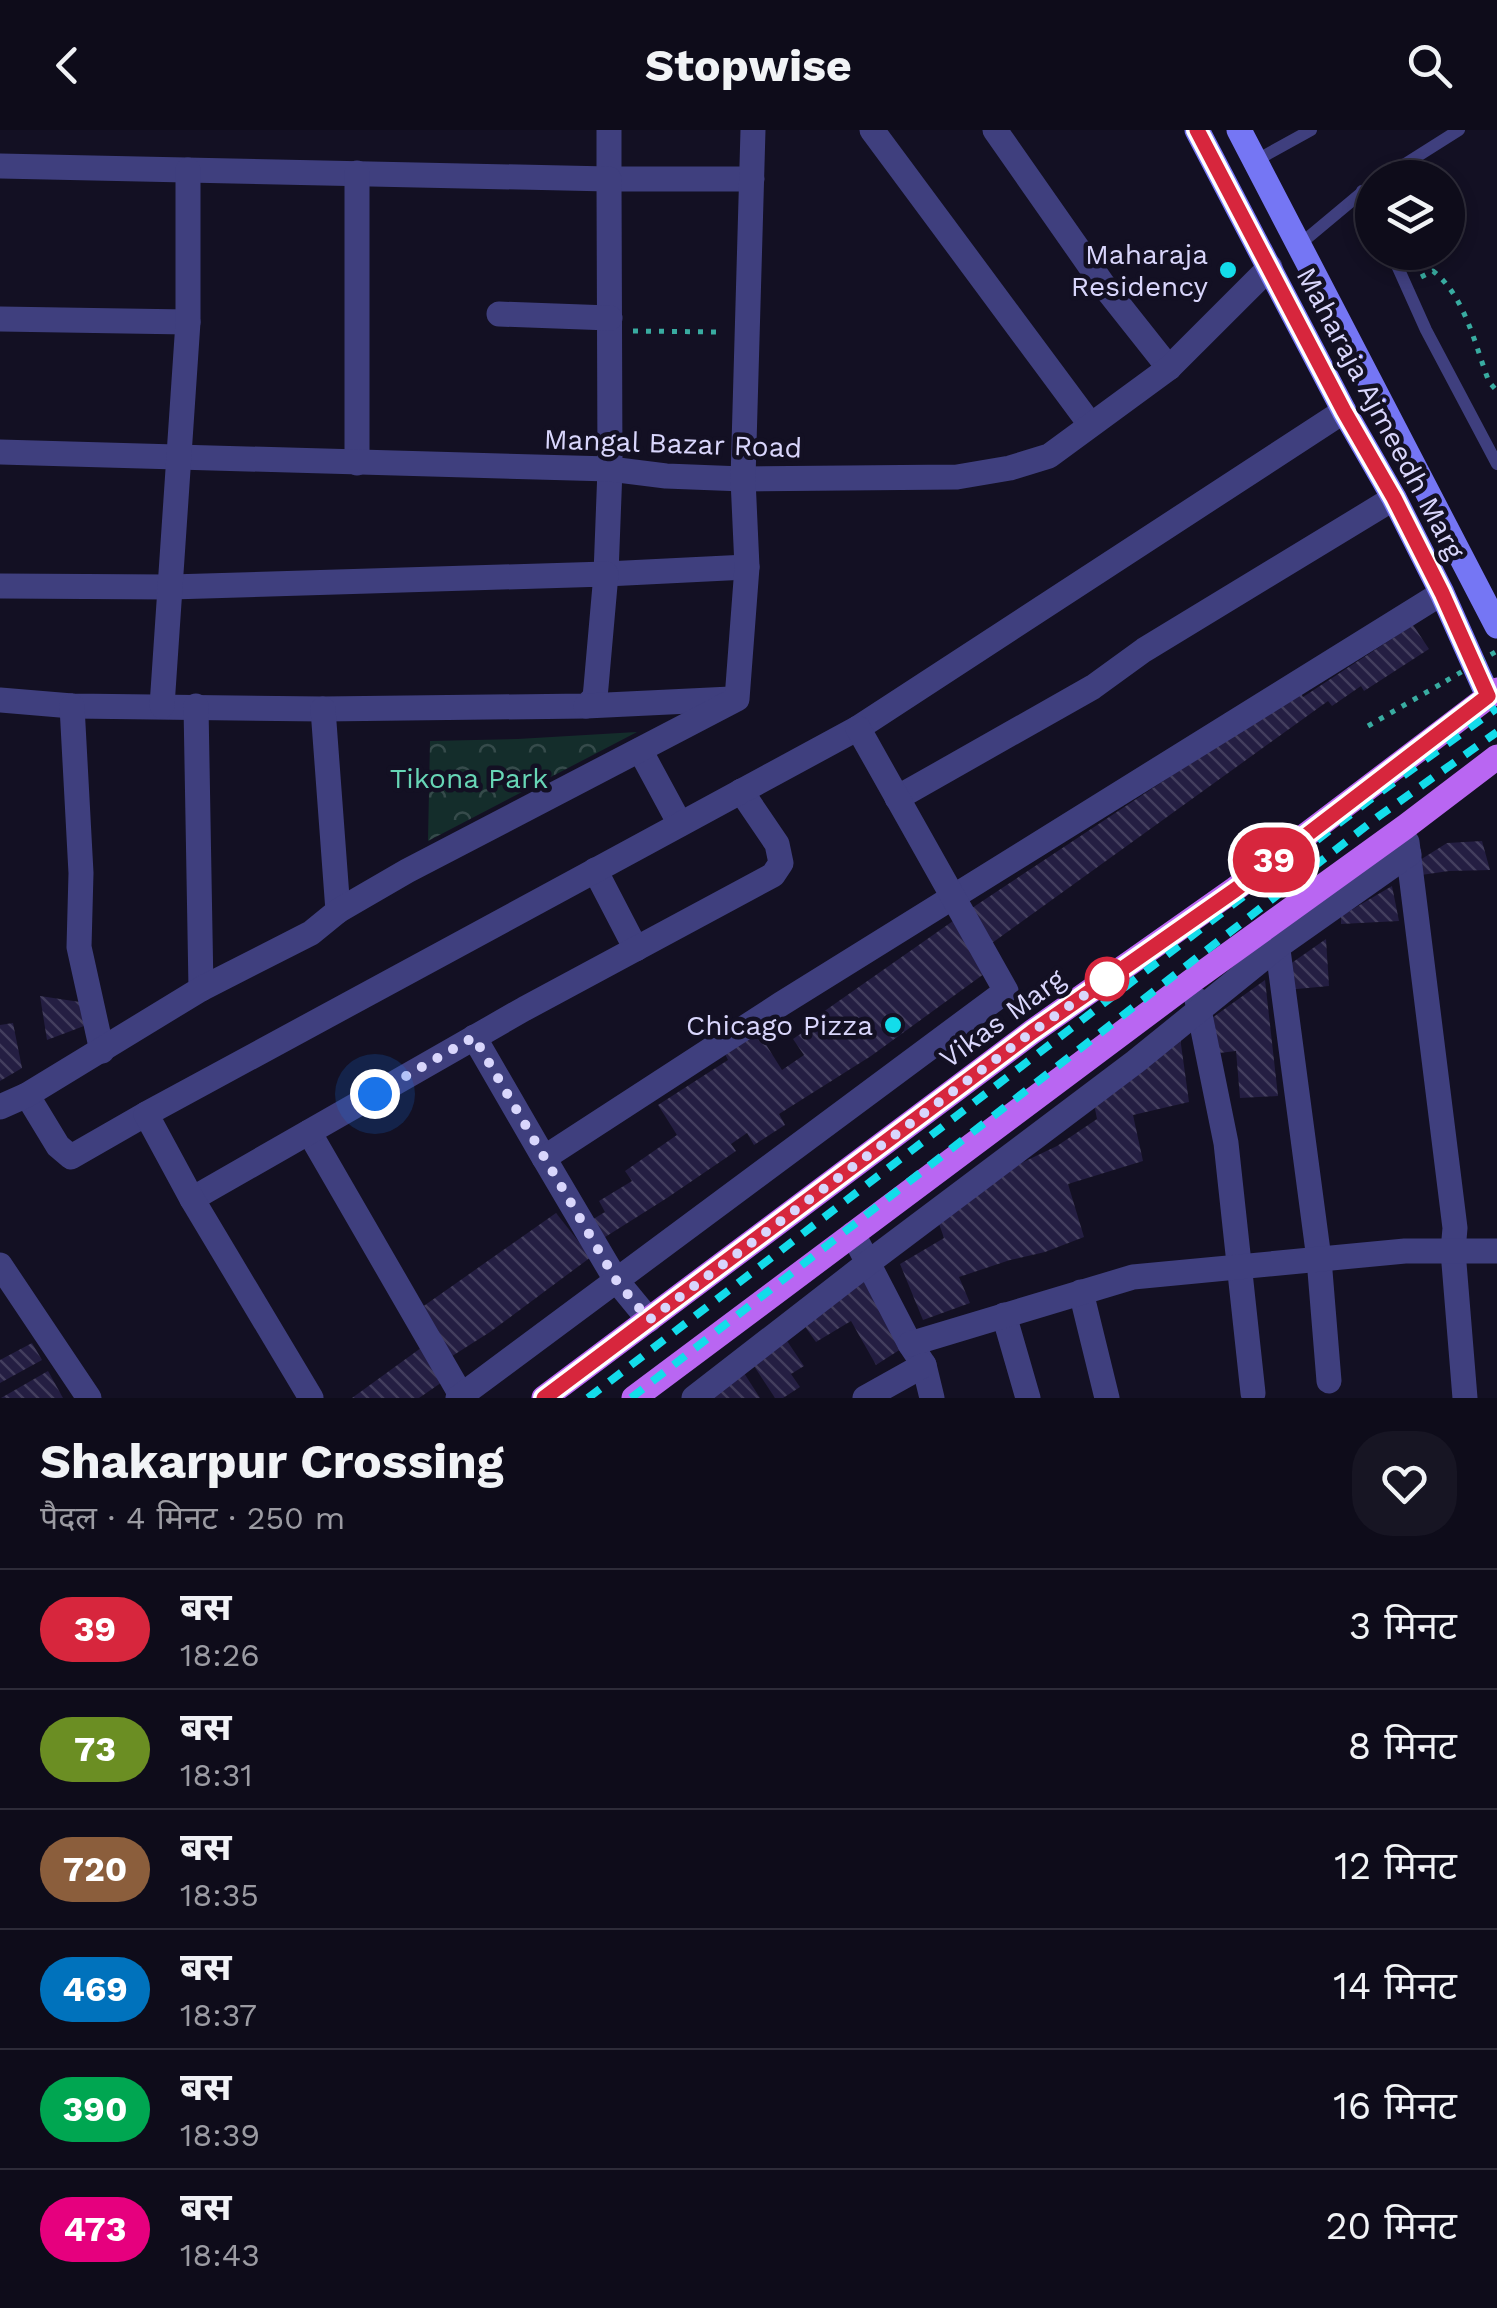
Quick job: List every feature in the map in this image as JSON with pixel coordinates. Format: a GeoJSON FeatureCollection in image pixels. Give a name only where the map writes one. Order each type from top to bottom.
{"type":"FeatureCollection","features":[{"type":"Feature","properties":{"kind":"main road","name":"Maharaja Ajmeedh Marg"},"geometry":{"type":"LineString","coordinates":[[1197,130],[1344,411],[1394,498],[1492,693]]}},
{"type":"Feature","properties":{"kind":"main road","name":"Maharaja Ajmeedh Marg"},"geometry":{"type":"LineString","coordinates":[[1239,130],[1494,614]]}},
{"type":"Feature","properties":{"kind":"main road","name":"Vikas Marg"},"geometry":{"type":"LineString","coordinates":[[544,1398],[1032,1032],[1235,890],[1492,693]]}},
{"type":"Feature","properties":{"kind":"main road"},"geometry":{"type":"LineString","coordinates":[[634,1398],[1497,757]]}},
{"type":"Feature","properties":{"kind":"street"},"geometry":{"type":"LineString","coordinates":[[586,706],[594,698],[596,688],[606,574],[610,469],[609,130]]}},
{"type":"Feature","properties":{"kind":"street"},"geometry":{"type":"LineString","coordinates":[[736,699],[747,567],[743,479],[753,130]]}},
{"type":"Feature","properties":{"kind":"street"},"geometry":{"type":"LineString","coordinates":[[872,130],[1090,424]]}},
{"type":"Feature","properties":{"kind":"street"},"geometry":{"type":"LineString","coordinates":[[995,130],[1104,286],[1169,368]]}},
{"type":"Feature","properties":{"kind":"street"},"geometry":{"type":"LineString","coordinates":[[0,166],[752,179]]}},
{"type":"Feature","properties":{"kind":"street"},"geometry":{"type":"LineString","coordinates":[[162,706],[188,322],[188,170]]}},
{"type":"Feature","properties":{"kind":"street"},"geometry":{"type":"LineString","coordinates":[[356,174],[356,463]]}},
{"type":"Feature","properties":{"kind":"street","name":"Mangal Bazar Road"},"geometry":{"type":"LineString","coordinates":[[0,452],[610,469],[743,479],[974,474],[1049,456],[1169,368],[1270,267]]}},
{"type":"Feature","properties":{"kind":"street"},"geometry":{"type":"LineString","coordinates":[[500,314],[610,325]]}},
{"type":"Feature","properties":{"kind":"street"},"geometry":{"type":"LineString","coordinates":[[0,319],[188,322]]}},
{"type":"Feature","properties":{"kind":"street"},"geometry":{"type":"LineString","coordinates":[[26,1095],[58,1146],[71,1158],[858,728],[1344,411]]}},
{"type":"Feature","properties":{"kind":"street"},"geometry":{"type":"LineString","coordinates":[[897,798],[1093,688],[1144,650],[1394,498]]}},
{"type":"Feature","properties":{"kind":"street"},"geometry":{"type":"LineString","coordinates":[[0,586],[170,587],[747,567]]}},
{"type":"Feature","properties":{"kind":"street"},"geometry":{"type":"LineString","coordinates":[[544,1158],[780,1004],[1442,593]]}},
{"type":"Feature","properties":{"kind":"street"},"geometry":{"type":"LineString","coordinates":[[0,700],[72,706],[323,709],[586,706],[736,699]]}},
{"type":"Feature","properties":{"kind":"street"},"geometry":{"type":"LineString","coordinates":[[0,1107],[102,1051],[201,989],[312,933],[338,911],[736,699]]}},
{"type":"Feature","properties":{"kind":"street"},"geometry":{"type":"LineString","coordinates":[[72,706],[81,872],[79,947],[102,1051]]}},
{"type":"Feature","properties":{"kind":"street"},"geometry":{"type":"LineString","coordinates":[[196,706],[201,989]]}},
{"type":"Feature","properties":{"kind":"street"},"geometry":{"type":"LineString","coordinates":[[323,709],[338,911]]}},
{"type":"Feature","properties":{"kind":"street"},"geometry":{"type":"LineString","coordinates":[[308,1132],[460,1396],[1006,990],[858,728]]}},
{"type":"Feature","properties":{"kind":"street"},"geometry":{"type":"LineString","coordinates":[[640,750],[680,824]]}},
{"type":"Feature","properties":{"kind":"street"},"geometry":{"type":"LineString","coordinates":[[192,1198],[474,1037],[773,875],[781,863],[777,844],[742,791]]}},
{"type":"Feature","properties":{"kind":"street"},"geometry":{"type":"LineString","coordinates":[[1406,827],[1455,1228],[1465,1398]]}},
{"type":"Feature","properties":{"kind":"street"},"geometry":{"type":"LineString","coordinates":[[694,1398],[1199,1012],[1277,947],[1409,854]]}},
{"type":"Feature","properties":{"kind":"street"},"geometry":{"type":"LineString","coordinates":[[595,870],[636,949]]}},
{"type":"Feature","properties":{"kind":"street"},"geometry":{"type":"LineString","coordinates":[[1274,920],[1319,1259],[1329,1380]]}},
{"type":"Feature","properties":{"kind":"street"},"geometry":{"type":"LineString","coordinates":[[1193,980],[1226,1143],[1254,1394]]}},
{"type":"Feature","properties":{"kind":"street"},"geometry":{"type":"LineString","coordinates":[[474,1037],[616,1280],[649,1320]]}},
{"type":"Feature","properties":{"kind":"street"},"geometry":{"type":"LineString","coordinates":[[146,1114],[311,1398]]}},
{"type":"Feature","properties":{"kind":"street"},"geometry":{"type":"LineString","coordinates":[[853,1234],[917,1354],[932,1398]]}},
{"type":"Feature","properties":{"kind":"street"},"geometry":{"type":"LineString","coordinates":[[865,1398],[917,1354],[1004,1315],[1133,1277],[1406,1251],[1497,1251]]}},
{"type":"Feature","properties":{"kind":"street"},"geometry":{"type":"LineString","coordinates":[[0,1264],[89,1398]]}},
{"type":"Feature","properties":{"kind":"street"},"geometry":{"type":"LineString","coordinates":[[1081,1292],[1106,1398]]}},
{"type":"Feature","properties":{"kind":"street"},"geometry":{"type":"LineString","coordinates":[[1004,1315],[1028,1398]]}},
{"type":"Feature","properties":{"kind":"lane"},"geometry":{"type":"LineString","coordinates":[[1255,161],[1311,130]]}},
{"type":"Feature","properties":{"kind":"lane"},"geometry":{"type":"LineString","coordinates":[[1412,160],[1459,130]]}},
{"type":"Feature","properties":{"kind":"lane"},"geometry":{"type":"LineString","coordinates":[[1298,245],[1355,198]]}},
{"type":"Feature","properties":{"kind":"lane"},"geometry":{"type":"LineString","coordinates":[[1399,270],[1426,330],[1497,464]]}},
{"type":"Feature","properties":{"kind":"lane"},"geometry":{"type":"LineString","coordinates":[[1458,629],[1494,614]]}},
{"type":"Feature","properties":{"kind":"path"},"geometry":{"type":"LineString","coordinates":[[1433,271],[1446,281],[1457,299],[1497,392]]}},
{"type":"Feature","properties":{"kind":"path"},"geometry":{"type":"LineString","coordinates":[[610,325],[748,332]]}},
{"type":"Feature","properties":{"kind":"path"},"geometry":{"type":"LineString","coordinates":[[1368,726],[1497,650]]}},
{"type":"Feature","properties":{"kind":"green space","name":"Tikona Park"},"geometry":{"type":"Polygon","coordinates":[[[637,732],[428,841],[430,741],[637,732]]]}},
{"type":"Feature","properties":{"kind":"building"},"geometry":{"type":"Polygon","coordinates":[[[1413,625],[1429,649],[1364,691],[1361,686],[1332,706],[1328,701],[992,943],[969,910],[1298,688],[1303,697],[1413,625]]]}},
{"type":"Feature","properties":{"kind":"building"},"geometry":{"type":"Polygon","coordinates":[[[1482,841],[1490,870],[1414,876],[1412,865],[1447,843],[1482,841]]]}},
{"type":"Feature","properties":{"kind":"building"},"geometry":{"type":"Polygon","coordinates":[[[1392,886],[1399,921],[1341,924],[1341,916],[1392,886]]]}},
{"type":"Feature","properties":{"kind":"building"},"geometry":{"type":"Polygon","coordinates":[[[953,921],[988,971],[871,1056],[779,1114],[785,1125],[754,1145],[747,1133],[731,1144],[736,1151],[602,1239],[590,1221],[605,1212],[599,1201],[632,1181],[625,1171],[677,1135],[658,1105],[728,1060],[724,1052],[758,1032],[782,1070],[804,1055],[793,1039],[809,1028],[806,1024],[953,921]]]}},
{"type":"Feature","properties":{"kind":"building"},"geometry":{"type":"Polygon","coordinates":[[[1326,939],[1329,986],[1286,990],[1283,969],[1326,939]]]}},
{"type":"Feature","properties":{"kind":"building"},"geometry":{"type":"Polygon","coordinates":[[[1265,980],[1278,1096],[1240,1098],[1236,1051],[1211,1054],[1205,1023],[1265,980]]]}},
{"type":"Feature","properties":{"kind":"building"},"geometry":{"type":"Polygon","coordinates":[[[40,996],[80,1002],[84,1026],[47,1040],[40,996]]]}},
{"type":"Feature","properties":{"kind":"building"},"geometry":{"type":"Polygon","coordinates":[[[13,1023],[22,1068],[0,1081],[0,1025],[13,1023]]]}},
{"type":"Feature","properties":{"kind":"building"},"geometry":{"type":"Polygon","coordinates":[[[1180,1037],[1189,1102],[1133,1115],[1143,1161],[1068,1184],[1084,1237],[959,1277],[970,1303],[923,1320],[900,1264],[944,1238],[938,1221],[1017,1165],[1057,1146],[1097,1119],[1093,1099],[1180,1037]]]}},
{"type":"Feature","properties":{"kind":"building"},"geometry":{"type":"Polygon","coordinates":[[[556,1213],[591,1257],[449,1358],[418,1310],[556,1213]]]}},
{"type":"Feature","properties":{"kind":"building"},"geometry":{"type":"Polygon","coordinates":[[[864,1279],[904,1347],[876,1365],[851,1321],[816,1342],[801,1321],[864,1279]]]}},
{"type":"Feature","properties":{"kind":"building"},"geometry":{"type":"Polygon","coordinates":[[[783,1335],[804,1366],[791,1374],[800,1387],[783,1398],[775,1398],[750,1360],[783,1335]]]}},
{"type":"Feature","properties":{"kind":"building"},"geometry":{"type":"Polygon","coordinates":[[[32,1343],[42,1360],[0,1383],[0,1360],[32,1343]]]}},
{"type":"Feature","properties":{"kind":"building"},"geometry":{"type":"Polygon","coordinates":[[[425,1345],[448,1378],[419,1398],[352,1398],[425,1345]]]}},
{"type":"Feature","properties":{"kind":"building"},"geometry":{"type":"Polygon","coordinates":[[[48,1371],[63,1398],[1,1398],[48,1371]]]}},
{"type":"Feature","properties":{"kind":"building"},"geometry":{"type":"Polygon","coordinates":[[[744,1373],[760,1398],[709,1398],[744,1373]]]}},
{"type":"Feature","properties":{"kind":"railway"},"geometry":{"type":"LineString","coordinates":[[588,1398],[1368,801],[1497,708]]}},
{"type":"Feature","properties":{"kind":"railway"},"geometry":{"type":"LineString","coordinates":[[631,1398],[1379,816],[1497,732]]}},
{"type":"Feature","properties":{"kind":"bus line","name":"39"},"geometry":{"type":"LineString","coordinates":[[544,1398],[1032,1032],[1235,890],[1488,696],[1394,498],[1344,411],[1197,130]]}},
{"type":"Feature","properties":{"kind":"place","name":"Maharaja Residency"},"geometry":{"type":"Point","coordinates":[1228,270]}},
{"type":"Feature","properties":{"kind":"place","name":"Chicago Pizza"},"geometry":{"type":"Point","coordinates":[893,1025]}},
{"type":"Feature","properties":{"kind":"route"},"geometry":{"type":"LineString","coordinates":[[375,1094],[474,1037],[616,1280],[649,1320],[1119,971],[1107,979]]}}]}
